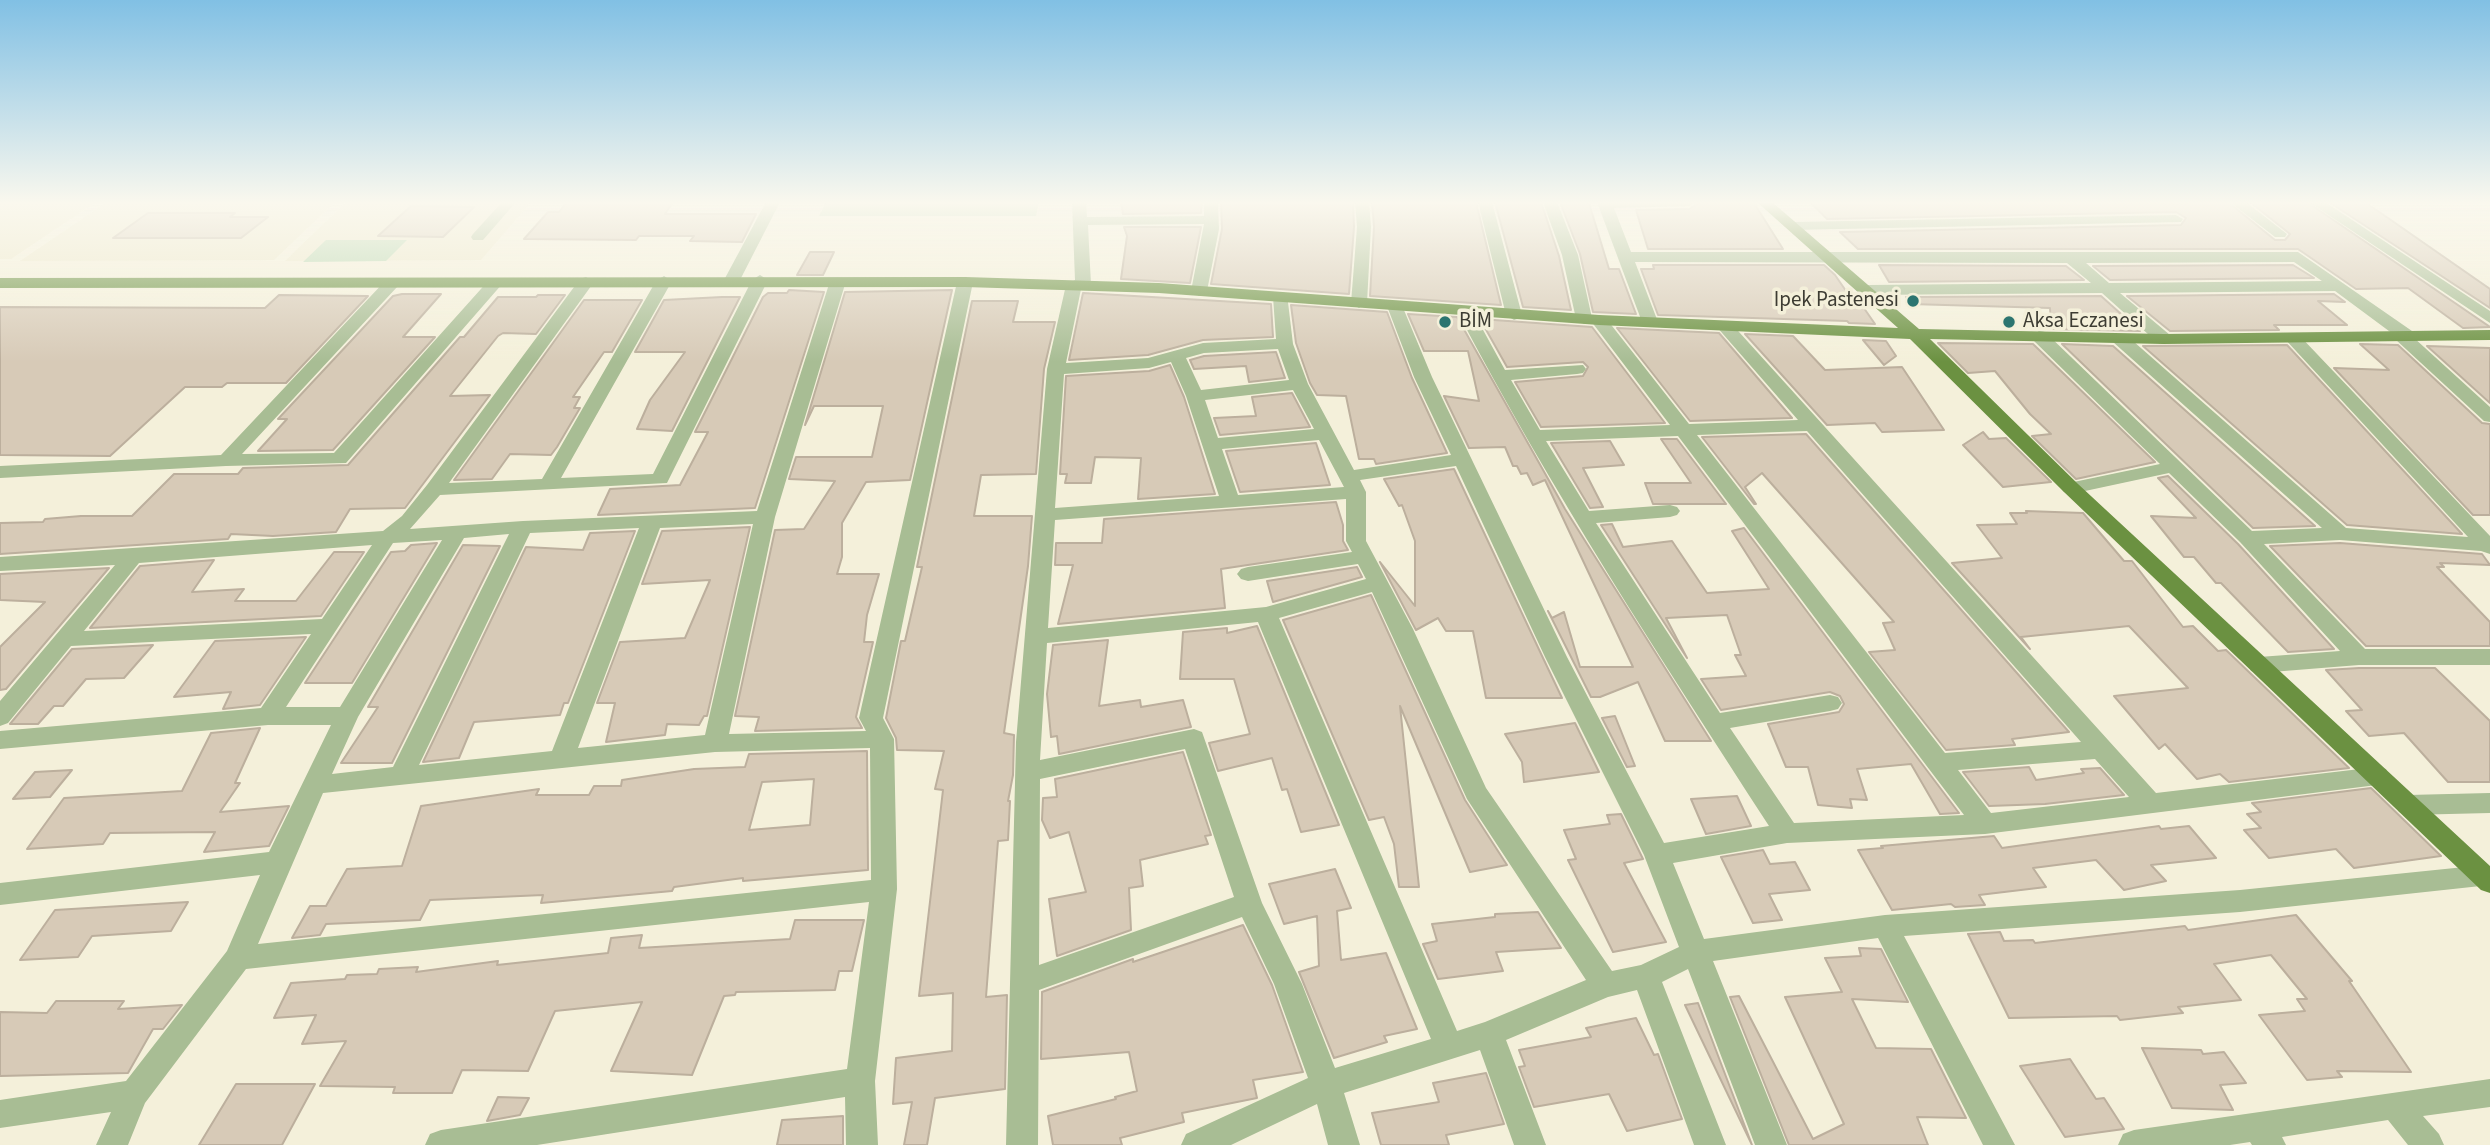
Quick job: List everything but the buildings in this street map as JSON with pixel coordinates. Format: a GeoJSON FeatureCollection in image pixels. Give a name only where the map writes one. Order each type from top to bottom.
{"type":"FeatureCollection","features":[{"type":"Feature","properties":{"kind":"main road"},"geometry":{"type":"LineString","coordinates":[[1823,255],[1915,334],[2071,488],[2487,879]]}},
{"type":"Feature","properties":{"kind":"main road"},"geometry":{"type":"LineString","coordinates":[[0,283],[732,280],[965,282],[1199,291],[1592,320],[1915,334],[2164,339],[2490,335]]}},
{"type":"Feature","properties":{"kind":"street"},"geometry":{"type":"LineString","coordinates":[[732,280],[745,255]]}},
{"type":"Feature","properties":{"kind":"street"},"geometry":{"type":"LineString","coordinates":[[1022,1145],[1028,772],[1036,637],[1056,369],[1079,285],[1079,255]]}},
{"type":"Feature","properties":{"kind":"street"},"geometry":{"type":"LineString","coordinates":[[1199,291],[1206,255]]}},
{"type":"Feature","properties":{"kind":"street"},"geometry":{"type":"LineString","coordinates":[[1359,303],[1362,255]]}},
{"type":"Feature","properties":{"kind":"street"},"geometry":{"type":"LineString","coordinates":[[1499,255],[1514,315]]}},
{"type":"Feature","properties":{"kind":"street"},"geometry":{"type":"LineString","coordinates":[[1570,255],[1592,320],[1682,429],[1985,824]]}},
{"type":"Feature","properties":{"kind":"street"},"geometry":{"type":"LineString","coordinates":[[2396,255],[2490,318]]}},
{"type":"Feature","properties":{"kind":"street"},"geometry":{"type":"LineString","coordinates":[[1650,323],[1625,257],[2298,257],[2403,335],[2490,417]]}},
{"type":"Feature","properties":{"kind":"street"},"geometry":{"type":"LineString","coordinates":[[2070,257],[2164,339]]}},
{"type":"Feature","properties":{"kind":"street"},"geometry":{"type":"LineString","coordinates":[[434,489],[660,479],[760,280]]}},
{"type":"Feature","properties":{"kind":"street"},"geometry":{"type":"LineString","coordinates":[[548,485],[664,281]]}},
{"type":"Feature","properties":{"kind":"street"},"geometry":{"type":"LineString","coordinates":[[715,743],[765,517],[838,281]]}},
{"type":"Feature","properties":{"kind":"street"},"geometry":{"type":"LineString","coordinates":[[268,716],[386,538],[409,520],[434,489],[586,282]]}},
{"type":"Feature","properties":{"kind":"street"},"geometry":{"type":"LineString","coordinates":[[862,1145],[860,1081],[884,889],[883,739],[871,718],[965,282]]}},
{"type":"Feature","properties":{"kind":"street"},"geometry":{"type":"LineString","coordinates":[[226,460],[391,283]]}},
{"type":"Feature","properties":{"kind":"street"},"geometry":{"type":"LineString","coordinates":[[0,472],[226,460],[339,459],[495,283]]}},
{"type":"Feature","properties":{"kind":"street"},"geometry":{"type":"LineString","coordinates":[[1865,290],[2338,286]]}},
{"type":"Feature","properties":{"kind":"street"},"geometry":{"type":"LineString","coordinates":[[1281,297],[1285,344],[1299,384],[1323,434],[1353,484],[1356,541],[1402,629],[1476,792],[1605,985]]}},
{"type":"Feature","properties":{"kind":"street"},"geometry":{"type":"LineString","coordinates":[[1395,306],[1423,377],[1556,657],[1657,855],[1771,1145]]}},
{"type":"Feature","properties":{"kind":"street"},"geometry":{"type":"LineString","coordinates":[[1465,311],[1499,376],[1582,518],[1787,832]]}},
{"type":"Feature","properties":{"kind":"street"},"geometry":{"type":"LineString","coordinates":[[1724,326],[2151,805]]}},
{"type":"Feature","properties":{"kind":"street"},"geometry":{"type":"LineString","coordinates":[[2039,336],[2247,538],[2359,657]]}},
{"type":"Feature","properties":{"kind":"street"},"geometry":{"type":"LineString","coordinates":[[2119,338],[2340,534]]}},
{"type":"Feature","properties":{"kind":"street"},"geometry":{"type":"LineString","coordinates":[[2292,338],[2489,546]]}},
{"type":"Feature","properties":{"kind":"street"},"geometry":{"type":"LineString","coordinates":[[1056,369],[1149,363],[1203,348],[1285,344]]}},
{"type":"Feature","properties":{"kind":"street"},"geometry":{"type":"LineString","coordinates":[[1176,355],[1195,396],[1231,502]]}},
{"type":"Feature","properties":{"kind":"street"},"geometry":{"type":"LineString","coordinates":[[1499,376],[1577,369]]}},
{"type":"Feature","properties":{"kind":"street"},"geometry":{"type":"LineString","coordinates":[[1195,396],[1299,384]]}},
{"type":"Feature","properties":{"kind":"street"},"geometry":{"type":"LineString","coordinates":[[1534,436],[1813,425]]}},
{"type":"Feature","properties":{"kind":"street"},"geometry":{"type":"LineString","coordinates":[[1211,444],[1323,434]]}},
{"type":"Feature","properties":{"kind":"street"},"geometry":{"type":"LineString","coordinates":[[1044,516],[1231,502],[1353,484],[1463,459]]}},
{"type":"Feature","properties":{"kind":"street"},"geometry":{"type":"LineString","coordinates":[[2071,488],[2171,467]]}},
{"type":"Feature","properties":{"kind":"street"},"geometry":{"type":"LineString","coordinates":[[1582,518],[1670,511]]}},
{"type":"Feature","properties":{"kind":"street"},"geometry":{"type":"LineString","coordinates":[[0,564],[133,558],[523,527],[765,517]]}},
{"type":"Feature","properties":{"kind":"street"},"geometry":{"type":"LineString","coordinates":[[561,760],[652,521]]}},
{"type":"Feature","properties":{"kind":"street"},"geometry":{"type":"LineString","coordinates":[[401,776],[523,527]]}},
{"type":"Feature","properties":{"kind":"street"},"geometry":{"type":"LineString","coordinates":[[112,1145],[134,1094],[238,958],[278,862],[347,716],[457,532]]}},
{"type":"Feature","properties":{"kind":"street"},"geometry":{"type":"LineString","coordinates":[[2247,538],[2340,534],[2489,546]]}},
{"type":"Feature","properties":{"kind":"street"},"geometry":{"type":"LineString","coordinates":[[1248,574],[1364,556]]}},
{"type":"Feature","properties":{"kind":"street"},"geometry":{"type":"LineString","coordinates":[[0,717],[11,691],[65,639],[133,558]]}},
{"type":"Feature","properties":{"kind":"street"},"geometry":{"type":"LineString","coordinates":[[1036,637],[1266,614],[1378,583]]}},
{"type":"Feature","properties":{"kind":"street"},"geometry":{"type":"LineString","coordinates":[[1266,614],[1448,1045]]}},
{"type":"Feature","properties":{"kind":"street"},"geometry":{"type":"LineString","coordinates":[[65,639],[327,626]]}},
{"type":"Feature","properties":{"kind":"street"},"geometry":{"type":"LineString","coordinates":[[2259,665],[2359,657],[2490,657]]}},
{"type":"Feature","properties":{"kind":"street"},"geometry":{"type":"LineString","coordinates":[[1715,722],[1830,703]]}},
{"type":"Feature","properties":{"kind":"street"},"geometry":{"type":"LineString","coordinates":[[0,740],[268,716],[347,716]]}},
{"type":"Feature","properties":{"kind":"street"},"geometry":{"type":"LineString","coordinates":[[1028,772],[1194,738],[1249,903],[1288,984],[1326,1085],[1344,1145]]}},
{"type":"Feature","properties":{"kind":"street"},"geometry":{"type":"LineString","coordinates":[[313,785],[715,743],[883,739]]}},
{"type":"Feature","properties":{"kind":"street"},"geometry":{"type":"LineString","coordinates":[[1938,763],[2102,749]]}},
{"type":"Feature","properties":{"kind":"street"},"geometry":{"type":"LineString","coordinates":[[1657,855],[1787,832],[1985,824],[2377,776]]}},
{"type":"Feature","properties":{"kind":"street"},"geometry":{"type":"LineString","coordinates":[[2408,805],[2490,803]]}},
{"type":"Feature","properties":{"kind":"street"},"geometry":{"type":"LineString","coordinates":[[0,894],[278,862]]}},
{"type":"Feature","properties":{"kind":"street"},"geometry":{"type":"LineString","coordinates":[[1197,1145],[1326,1085],[1489,1034],[1605,985],[1646,976],[1695,952],[1885,926],[2240,901],[2487,879]]}},
{"type":"Feature","properties":{"kind":"street"},"geometry":{"type":"LineString","coordinates":[[238,958],[884,889]]}},
{"type":"Feature","properties":{"kind":"street"},"geometry":{"type":"LineString","coordinates":[[1023,983],[1249,903]]}},
{"type":"Feature","properties":{"kind":"street"},"geometry":{"type":"LineString","coordinates":[[1885,926],[1999,1145]]}},
{"type":"Feature","properties":{"kind":"street"},"geometry":{"type":"LineString","coordinates":[[1646,976],[1710,1145]]}},
{"type":"Feature","properties":{"kind":"street"},"geometry":{"type":"LineString","coordinates":[[1489,1034],[1531,1145]]}},
{"type":"Feature","properties":{"kind":"street"},"geometry":{"type":"LineString","coordinates":[[441,1145],[860,1081]]}},
{"type":"Feature","properties":{"kind":"street"},"geometry":{"type":"LineString","coordinates":[[2134,1145],[2264,1135],[2395,1105],[2490,1093]]}},
{"type":"Feature","properties":{"kind":"street"},"geometry":{"type":"LineString","coordinates":[[0,1114],[134,1094]]}},
{"type":"Feature","properties":{"kind":"street"},"geometry":{"type":"LineString","coordinates":[[2395,1105],[2428,1145]]}},
{"type":"Feature","properties":{"kind":"shaded area"},"geometry":{"type":"Polygon","coordinates":[[[0,255],[16,255],[11,259],[0,259],[0,255]]]}},
{"type":"Feature","properties":{"kind":"shaded area"},"geometry":{"type":"Polygon","coordinates":[[[28,255],[279,255],[274,260],[20,261],[28,255]]]}},
{"type":"Feature","properties":{"kind":"shaded area"},"geometry":{"type":"Polygon","coordinates":[[[291,255],[485,255],[481,260],[285,261],[291,255]]]}},
{"type":"Feature","properties":{"kind":"green space"},"geometry":{"type":"Polygon","coordinates":[[[310,255],[392,255],[386,261],[303,262],[310,255]]]}},
{"type":"Feature","properties":{"kind":"place","name":"Ipek Pastenesi"},"geometry":{"type":"Point","coordinates":[1913,301]}},
{"type":"Feature","properties":{"kind":"place","name":"BİM"},"geometry":{"type":"Point","coordinates":[1445,322]}},
{"type":"Feature","properties":{"kind":"place","name":"Aksa Eczanesi"},"geometry":{"type":"Point","coordinates":[2009,322]}}]}
